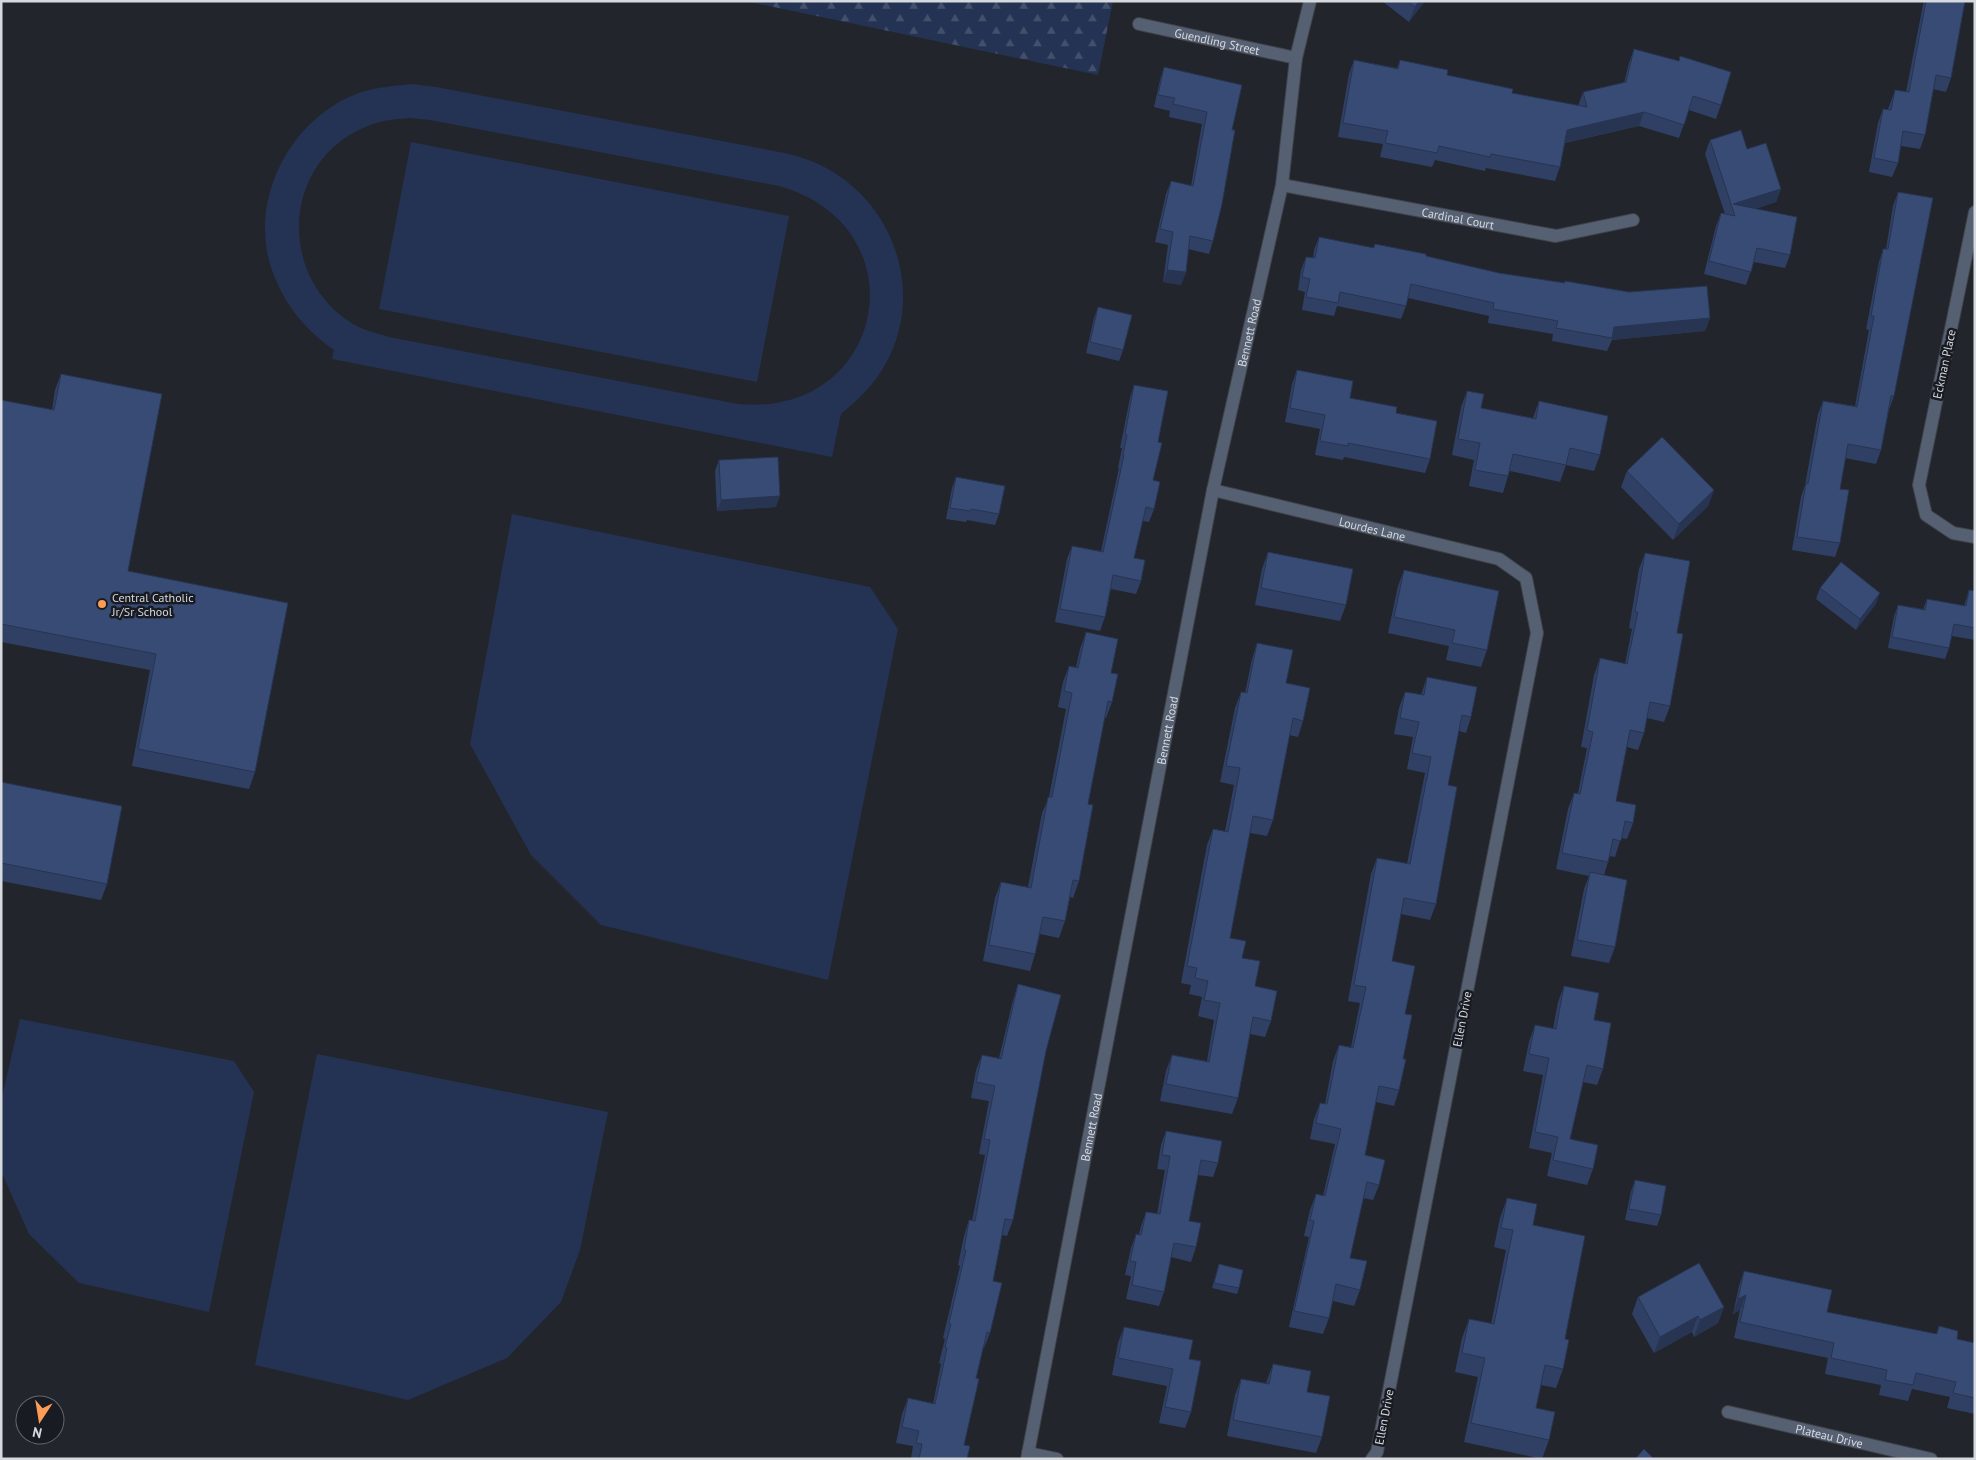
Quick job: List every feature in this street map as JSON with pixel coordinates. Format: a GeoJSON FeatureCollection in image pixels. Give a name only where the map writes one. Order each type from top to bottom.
{"type":"FeatureCollection","features":[{"type":"Feature","properties":{"kind":"street","name":"Bennett Road"},"geometry":{"type":"LineString","coordinates":[[1028,1456],[1213,490],[1282,185],[1296,58],[1310,1]]}},
{"type":"Feature","properties":{"kind":"street","name":"Guendling Street"},"geometry":{"type":"LineString","coordinates":[[1139,24],[1296,58]]}},
{"type":"Feature","properties":{"kind":"street","name":"Cardinal Court"},"geometry":{"type":"LineString","coordinates":[[1282,185],[1556,236],[1633,220]]}},
{"type":"Feature","properties":{"kind":"street","name":"Eckman Place"},"geometry":{"type":"LineString","coordinates":[[1975,212],[1919,485],[1926,516],[1953,533],[1975,537]]}},
{"type":"Feature","properties":{"kind":"street","name":"Lourdes Lane"},"geometry":{"type":"LineString","coordinates":[[1213,490],[1499,559],[1526,578]]}},
{"type":"Feature","properties":{"kind":"street","name":"Ellen Drive"},"geometry":{"type":"LineString","coordinates":[[1372,1459],[1377,1452],[1537,633],[1526,578]]}},
{"type":"Feature","properties":{"kind":"street","name":"Plateau Drive"},"geometry":{"type":"LineString","coordinates":[[1728,1412],[1931,1459]]}},
{"type":"Feature","properties":{"kind":"street"},"geometry":{"type":"LineString","coordinates":[[1028,1456],[1057,1459]]}},
{"type":"Feature","properties":{"kind":"green space"},"geometry":{"type":"Polygon","coordinates":[[[745,1],[1113,1],[1098,75],[745,1]]]}},
{"type":"Feature","properties":{"kind":"green space"},"geometry":{"type":"Polygon","coordinates":[[[411,84],[436,87],[785,153],[823,166],[852,185],[871,206],[886,229],[897,254],[902,281],[903,309],[897,336],[882,371],[866,391],[841,414],[832,457],[332,359],[334,350],[315,335],[299,318],[286,300],[275,278],[267,250],[265,222],[270,194],[279,167],[294,142],[313,121],[336,104],[362,92],[411,84]],[[410,118],[382,122],[373,124],[343,139],[321,161],[307,187],[300,216],[300,245],[309,274],[326,300],[355,325],[389,337],[738,404],[788,400],[827,381],[854,352],[868,315],[868,276],[854,239],[824,207],[779,186],[430,120],[410,118]]]}},
{"type":"Feature","properties":{"kind":"green space"},"geometry":{"type":"Polygon","coordinates":[[[411,142],[789,216],[757,382],[379,309],[411,142]]]}},
{"type":"Feature","properties":{"kind":"green space"},"geometry":{"type":"Polygon","coordinates":[[[512,514],[870,587],[898,629],[828,980],[601,925],[531,855],[470,744],[512,514]]]}},
{"type":"Feature","properties":{"kind":"green space"},"geometry":{"type":"Polygon","coordinates":[[[20,1019],[234,1061],[254,1092],[209,1312],[79,1283],[29,1234],[1,1171],[1,1101],[20,1019]]]}},
{"type":"Feature","properties":{"kind":"green space"},"geometry":{"type":"Polygon","coordinates":[[[317,1054],[608,1112],[580,1250],[561,1302],[507,1358],[408,1400],[255,1365],[317,1054]]]}},
{"type":"Feature","properties":{"kind":"building"},"geometry":{"type":"Polygon","coordinates":[[[1407,1],[1419,1],[1415,7],[1407,1]]]}},
{"type":"Feature","properties":{"kind":"building"},"geometry":{"type":"Polygon","coordinates":[[[1926,1],[1965,1],[1951,78],[1936,75],[1925,135],[1903,131],[1898,163],[1874,158],[1883,109],[1891,110],[1895,90],[1909,92],[1926,1]]]}},
{"type":"Feature","properties":{"kind":"building"},"geometry":{"type":"Polygon","coordinates":[[[1634,49],[1679,61],[1680,56],[1731,72],[1721,105],[1693,96],[1684,125],[1644,112],[1567,130],[1560,167],[1491,154],[1490,157],[1439,146],[1437,153],[1385,143],[1388,131],[1343,123],[1354,60],[1398,69],[1400,60],[1448,70],[1447,75],[1513,89],[1512,93],[1587,107],[1583,92],[1626,82],[1634,49]]]}},
{"type":"Feature","properties":{"kind":"building"},"geometry":{"type":"Polygon","coordinates":[[[1164,67],[1242,85],[1232,130],[1235,130],[1222,204],[1213,241],[1190,236],[1186,272],[1167,270],[1173,232],[1160,229],[1171,181],[1193,186],[1207,112],[1173,104],[1175,98],[1158,95],[1164,67]]]}},
{"type":"Feature","properties":{"kind":"building"},"geometry":{"type":"Polygon","coordinates":[[[1741,130],[1747,149],[1766,143],[1781,189],[1733,204],[1797,217],[1790,255],[1757,248],[1751,272],[1709,261],[1721,213],[1735,216],[1710,140],[1741,130]]]}},
{"type":"Feature","properties":{"kind":"building"},"geometry":{"type":"Polygon","coordinates":[[[1898,192],[1933,198],[1894,396],[1891,396],[1881,450],[1848,444],[1840,489],[1849,490],[1840,543],[1797,537],[1823,401],[1857,407],[1874,316],[1871,316],[1883,249],[1888,249],[1898,192]]]}},
{"type":"Feature","properties":{"kind":"building"},"geometry":{"type":"Polygon","coordinates":[[[1319,237],[1374,248],[1375,244],[1426,254],[1426,256],[1499,273],[1565,283],[1565,281],[1629,292],[1707,286],[1710,318],[1614,327],[1612,338],[1556,328],[1558,321],[1493,309],[1494,303],[1411,284],[1406,306],[1340,292],[1338,303],[1306,297],[1310,279],[1302,277],[1306,257],[1315,258],[1319,237]]]}},
{"type":"Feature","properties":{"kind":"building"},"geometry":{"type":"Polygon","coordinates":[[[1098,307],[1132,315],[1123,350],[1090,342],[1098,307]]]}},
{"type":"Feature","properties":{"kind":"building"},"geometry":{"type":"Polygon","coordinates":[[[1297,370],[1353,381],[1350,398],[1397,407],[1396,413],[1437,421],[1430,459],[1348,443],[1348,446],[1320,441],[1325,415],[1290,408],[1297,370]]]}},
{"type":"Feature","properties":{"kind":"building","name":"Central Catholic Jr/Sr School"},"geometry":{"type":"Polygon","coordinates":[[[61,374],[162,394],[128,571],[288,603],[255,772],[138,749],[156,654],[1,624],[1,400],[54,410],[61,374]]]}},
{"type":"Feature","properties":{"kind":"building"},"geometry":{"type":"Polygon","coordinates":[[[1134,385],[1168,391],[1158,442],[1162,443],[1153,480],[1160,482],[1154,509],[1146,507],[1134,558],[1145,560],[1141,581],[1113,575],[1105,617],[1060,609],[1072,546],[1103,552],[1124,455],[1127,435],[1125,434],[1134,385]]]}},
{"type":"Feature","properties":{"kind":"building"},"geometry":{"type":"Polygon","coordinates":[[[1467,391],[1484,394],[1481,408],[1536,419],[1539,401],[1608,416],[1600,455],[1570,448],[1566,465],[1513,454],[1508,476],[1475,470],[1480,443],[1458,439],[1467,391]]]}},
{"type":"Feature","properties":{"kind":"building"},"geometry":{"type":"Polygon","coordinates":[[[1662,437],[1714,490],[1679,524],[1627,471],[1662,437]]]}},
{"type":"Feature","properties":{"kind":"building"},"geometry":{"type":"Polygon","coordinates":[[[778,457],[780,496],[721,500],[719,460],[778,457]]]}},
{"type":"Feature","properties":{"kind":"building"},"geometry":{"type":"Polygon","coordinates":[[[956,477],[1005,486],[999,514],[971,509],[970,511],[950,508],[956,477]]]}},
{"type":"Feature","properties":{"kind":"building"},"geometry":{"type":"Polygon","coordinates":[[[1268,552],[1353,569],[1346,605],[1261,588],[1268,552]]]}},
{"type":"Feature","properties":{"kind":"building"},"geometry":{"type":"Polygon","coordinates":[[[1645,553],[1690,561],[1677,633],[1683,634],[1670,706],[1650,702],[1644,733],[1630,730],[1616,801],[1636,805],[1633,823],[1625,821],[1621,841],[1613,839],[1608,862],[1562,853],[1574,793],[1580,794],[1593,732],[1587,730],[1600,658],[1627,664],[1638,612],[1635,612],[1645,553]]]}},
{"type":"Feature","properties":{"kind":"building"},"geometry":{"type":"Polygon","coordinates":[[[1841,562],[1880,593],[1860,619],[1820,588],[1841,562]]]}},
{"type":"Feature","properties":{"kind":"building"},"geometry":{"type":"Polygon","coordinates":[[[1404,570],[1499,591],[1487,650],[1452,643],[1455,630],[1394,617],[1404,570]]]}},
{"type":"Feature","properties":{"kind":"building"},"geometry":{"type":"Polygon","coordinates":[[[1969,590],[1975,591],[1975,628],[1954,624],[1949,648],[1892,637],[1898,605],[1925,610],[1927,599],[1966,606],[1969,590]]]}},
{"type":"Feature","properties":{"kind":"building"},"geometry":{"type":"Polygon","coordinates":[[[1086,632],[1118,639],[1111,673],[1118,674],[1112,702],[1108,701],[1088,804],[1093,805],[1079,881],[1073,880],[1065,921],[1043,917],[1035,954],[989,945],[1001,882],[1031,888],[1048,797],[1052,797],[1072,693],[1064,691],[1069,666],[1078,668],[1086,632]]]}},
{"type":"Feature","properties":{"kind":"building"},"geometry":{"type":"Polygon","coordinates":[[[1257,643],[1293,650],[1286,683],[1310,688],[1303,721],[1293,718],[1273,820],[1253,816],[1230,938],[1246,941],[1242,958],[1260,961],[1255,986],[1277,991],[1271,1021],[1253,1017],[1238,1098],[1166,1084],[1172,1055],[1209,1062],[1220,1003],[1204,1000],[1208,981],[1195,978],[1197,968],[1187,966],[1213,829],[1228,832],[1240,768],[1226,766],[1241,692],[1247,693],[1257,643]]]}},
{"type":"Feature","properties":{"kind":"building"},"geometry":{"type":"Polygon","coordinates":[[[1427,677],[1477,687],[1471,717],[1462,715],[1448,785],[1457,787],[1436,904],[1404,898],[1392,961],[1415,966],[1405,1014],[1412,1015],[1403,1059],[1406,1059],[1399,1090],[1379,1086],[1365,1155],[1385,1160],[1379,1185],[1367,1182],[1350,1258],[1367,1261],[1360,1290],[1336,1284],[1329,1318],[1294,1311],[1314,1221],[1310,1220],[1316,1194],[1325,1196],[1341,1129],[1316,1123],[1320,1103],[1327,1104],[1339,1045],[1353,1048],[1366,987],[1354,985],[1377,858],[1410,864],[1431,757],[1412,753],[1419,722],[1400,718],[1405,692],[1424,695],[1427,677]]]}},
{"type":"Feature","properties":{"kind":"building"},"geometry":{"type":"Polygon","coordinates":[[[1,782],[122,806],[107,884],[1,863],[1,782]]]}},
{"type":"Feature","properties":{"kind":"building"},"geometry":{"type":"Polygon","coordinates":[[[1590,872],[1627,880],[1615,947],[1577,940],[1590,872]]]}},
{"type":"Feature","properties":{"kind":"building"},"geometry":{"type":"Polygon","coordinates":[[[1018,984],[1061,995],[1046,1051],[1013,1220],[1005,1219],[993,1281],[1002,1283],[990,1333],[987,1332],[976,1378],[979,1379],[964,1445],[970,1446],[967,1459],[919,1459],[922,1444],[916,1443],[919,1431],[902,1427],[908,1398],[935,1404],[947,1348],[945,1347],[951,1324],[949,1323],[966,1250],[964,1250],[969,1220],[975,1221],[990,1140],[984,1139],[995,1086],[976,1082],[982,1055],[1001,1059],[1018,984]]]}},
{"type":"Feature","properties":{"kind":"building"},"geometry":{"type":"Polygon","coordinates":[[[1564,986],[1599,993],[1594,1020],[1611,1023],[1603,1069],[1587,1065],[1570,1139],[1598,1145],[1593,1169],[1553,1160],[1558,1137],[1535,1132],[1549,1058],[1529,1054],[1535,1025],[1556,1029],[1564,986]]]}},
{"type":"Feature","properties":{"kind":"building"},"geometry":{"type":"Polygon","coordinates":[[[1166,1131],[1222,1141],[1218,1163],[1201,1160],[1189,1221],[1201,1223],[1196,1247],[1174,1243],[1164,1292],[1132,1285],[1136,1262],[1130,1261],[1136,1234],[1141,1235],[1146,1212],[1160,1214],[1170,1156],[1162,1155],[1166,1131]]]}},
{"type":"Feature","properties":{"kind":"building"},"geometry":{"type":"Polygon","coordinates":[[[1635,1180],[1666,1186],[1661,1215],[1629,1209],[1635,1180]]]}},
{"type":"Feature","properties":{"kind":"building"},"geometry":{"type":"Polygon","coordinates":[[[1507,1198],[1537,1204],[1533,1225],[1585,1236],[1565,1339],[1569,1340],[1563,1369],[1545,1365],[1536,1408],[1555,1412],[1549,1440],[1471,1423],[1485,1358],[1462,1353],[1469,1319],[1494,1324],[1513,1230],[1501,1228],[1507,1198]]]}},
{"type":"Feature","properties":{"kind":"building"},"geometry":{"type":"Polygon","coordinates":[[[1699,1263],[1724,1307],[1700,1320],[1698,1316],[1660,1337],[1638,1297],[1699,1263]]]}},
{"type":"Feature","properties":{"kind":"building"},"geometry":{"type":"Polygon","coordinates":[[[1219,1264],[1243,1270],[1239,1288],[1214,1283],[1219,1264]]]}},
{"type":"Feature","properties":{"kind":"building"},"geometry":{"type":"Polygon","coordinates":[[[1744,1271],[1832,1290],[1827,1312],[1937,1334],[1939,1326],[1958,1331],[1957,1339],[1975,1343],[1975,1398],[1953,1393],[1956,1382],[1916,1373],[1913,1385],[1885,1380],[1887,1370],[1831,1358],[1834,1343],[1740,1322],[1746,1295],[1738,1299],[1744,1271]]]}},
{"type":"Feature","properties":{"kind":"building"},"geometry":{"type":"Polygon","coordinates":[[[1124,1327],[1193,1340],[1189,1359],[1201,1361],[1191,1412],[1165,1407],[1173,1369],[1118,1358],[1124,1327]]]}},
{"type":"Feature","properties":{"kind":"building"},"geometry":{"type":"Polygon","coordinates":[[[1273,1364],[1311,1371],[1307,1392],[1330,1396],[1322,1437],[1233,1420],[1241,1379],[1269,1384],[1273,1364]]]}},
{"type":"Feature","properties":{"kind":"building"},"geometry":{"type":"Polygon","coordinates":[[[1644,1449],[1654,1459],[1635,1459],[1644,1449]]]}},
{"type":"Feature","properties":{"kind":"place","name":"Central Catholic Jr/Sr School"},"geometry":{"type":"Point","coordinates":[102,604]}}]}
